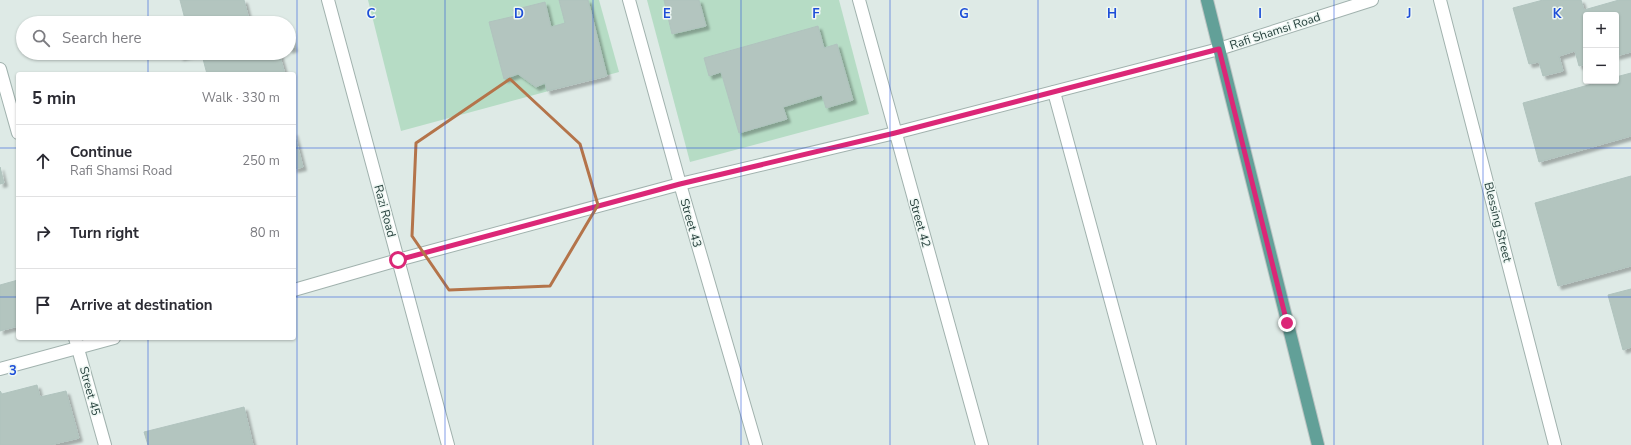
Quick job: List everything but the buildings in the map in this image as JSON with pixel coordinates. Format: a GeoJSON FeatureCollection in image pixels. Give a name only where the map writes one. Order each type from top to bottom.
{"type":"FeatureCollection","features":[{"type":"Feature","properties":{"kind":"main road"},"geometry":{"type":"LineString","coordinates":[[1207,0],[1318,445]]}},
{"type":"Feature","properties":{"kind":"street","name":"Razi Road"},"geometry":{"type":"LineString","coordinates":[[328,0],[448,445]]}},
{"type":"Feature","properties":{"kind":"street","name":"Street 43"},"geometry":{"type":"LineString","coordinates":[[629,0],[680,184],[756,445]]}},
{"type":"Feature","properties":{"kind":"street","name":"Street 42"},"geometry":{"type":"LineString","coordinates":[[859,0],[982,445]]}},
{"type":"Feature","properties":{"kind":"street","name":"Rafi Shamsi Road"},"geometry":{"type":"LineString","coordinates":[[296,289],[398,260],[680,184],[895,133],[1219,49],[1372,0]]}},
{"type":"Feature","properties":{"kind":"street","name":"Blessing Street"},"geometry":{"type":"LineString","coordinates":[[1440,0],[1555,445]]}},
{"type":"Feature","properties":{"kind":"street"},"geometry":{"type":"LineString","coordinates":[[0,69],[16,126]]}},
{"type":"Feature","properties":{"kind":"street"},"geometry":{"type":"LineString","coordinates":[[1054,92],[1150,445]]}},
{"type":"Feature","properties":{"kind":"street"},"geometry":{"type":"LineString","coordinates":[[0,369],[77,342],[96,340]]}},
{"type":"Feature","properties":{"kind":"street","name":"Street 45"},"geometry":{"type":"LineString","coordinates":[[77,342],[105,445]]}},
{"type":"Feature","properties":{"kind":"highlighted area"},"geometry":{"type":"Polygon","coordinates":[[[510,79],[580,144],[598,205],[550,286],[449,290],[412,236],[416,143],[510,79]]]}},
{"type":"Feature","properties":{"kind":"green space"},"geometry":{"type":"Polygon","coordinates":[[[368,0],[599,0],[619,72],[401,131],[368,0]]]}},
{"type":"Feature","properties":{"kind":"green space"},"geometry":{"type":"Polygon","coordinates":[[[647,0],[839,0],[869,114],[690,162],[647,0]]]}},
{"type":"Feature","properties":{"kind":"route"},"geometry":{"type":"LineString","coordinates":[[398,260],[680,184],[895,133],[1219,49],[1287,323]]}}]}
